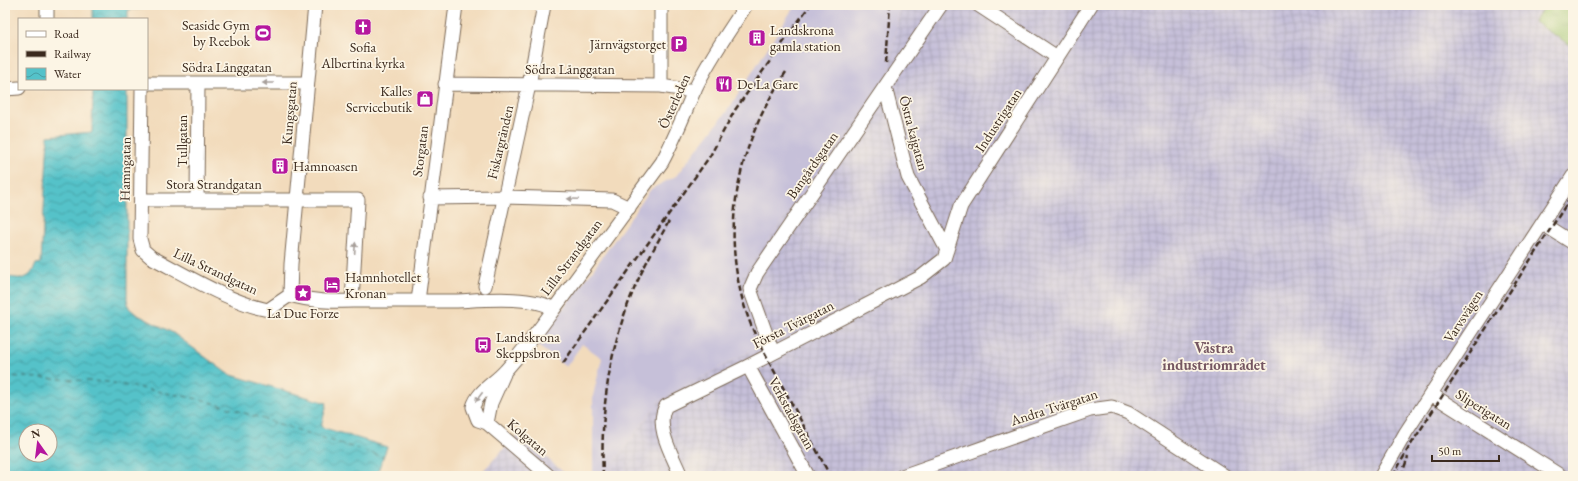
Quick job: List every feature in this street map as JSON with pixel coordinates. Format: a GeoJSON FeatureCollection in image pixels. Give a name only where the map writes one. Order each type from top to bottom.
{"type":"FeatureCollection","features":[{"type":"Feature","properties":{"kind":"street"},"geometry":{"type":"LineString","coordinates":[[47,5],[47,18]]}},
{"type":"Feature","properties":{"kind":"street","name":"Kungsgatan"},"geometry":{"type":"LineString","coordinates":[[290,296],[291,264],[315,5]]}},
{"type":"Feature","properties":{"kind":"street","name":"Storgatan"},"geometry":{"type":"LineString","coordinates":[[418,301],[430,198],[456,5]]}},
{"type":"Feature","properties":{"kind":"street","name":"Fiskargränden"},"geometry":{"type":"LineString","coordinates":[[485,286],[529,85],[544,5]]}},
{"type":"Feature","properties":{"kind":"street"},"geometry":{"type":"LineString","coordinates":[[661,5],[661,86]]}},
{"type":"Feature","properties":{"kind":"street","name":"Österleden"},"geometry":{"type":"LineString","coordinates":[[629,208],[662,162],[676,137],[695,90],[713,55],[746,5]]}},
{"type":"Feature","properties":{"kind":"street","name":"Bangårdsgatan"},"geometry":{"type":"LineString","coordinates":[[773,353],[750,289],[757,273],[941,5]]}},
{"type":"Feature","properties":{"kind":"street"},"geometry":{"type":"LineString","coordinates":[[978,5],[1057,57]]}},
{"type":"Feature","properties":{"kind":"street","name":"Industrigatan"},"geometry":{"type":"LineString","coordinates":[[946,254],[961,206],[1091,5]]}},
{"type":"Feature","properties":{"kind":"street","name":"Södra Långgatan"},"geometry":{"type":"LineString","coordinates":[[148,83],[307,83]]}},
{"type":"Feature","properties":{"kind":"street","name":"Tullgatan"},"geometry":{"type":"LineString","coordinates":[[198,83],[198,200]]}},
{"type":"Feature","properties":{"kind":"street","name":"Södra Långgatan"},"geometry":{"type":"LineString","coordinates":[[445,84],[661,86],[695,90]]}},
{"type":"Feature","properties":{"kind":"street","name":"Östra kajgatan"},"geometry":{"type":"LineString","coordinates":[[886,87],[908,178],[946,254]]}},
{"type":"Feature","properties":{"kind":"street"},"geometry":{"type":"LineString","coordinates":[[5,89],[18,88]]}},
{"type":"Feature","properties":{"kind":"street","name":"Hamngatan"},"geometry":{"type":"LineString","coordinates":[[142,90],[140,239],[143,250]]}},
{"type":"Feature","properties":{"kind":"street","name":"Varvsvägen"},"geometry":{"type":"LineString","coordinates":[[1381,476],[1396,449],[1431,394],[1573,176]]}},
{"type":"Feature","properties":{"kind":"street"},"geometry":{"type":"LineString","coordinates":[[430,198],[504,197],[612,200],[629,208]]}},
{"type":"Feature","properties":{"kind":"street","name":"Stora Strandgatan"},"geometry":{"type":"LineString","coordinates":[[141,200],[358,200],[352,300]]}},
{"type":"Feature","properties":{"kind":"street","name":"Lilla Strandgatan"},"geometry":{"type":"LineString","coordinates":[[143,250],[151,257],[254,307],[268,310],[290,296],[317,301],[499,299],[533,302],[549,306],[554,309],[629,208]]}},
{"type":"Feature","properties":{"kind":"street"},"geometry":{"type":"LineString","coordinates":[[1543,224],[1573,243]]}},
{"type":"Feature","properties":{"kind":"street","name":"Första Tvärgatan"},"geometry":{"type":"LineString","coordinates":[[681,476],[667,441],[662,420],[662,413],[666,406],[748,366],[921,277],[946,254]]}},
{"type":"Feature","properties":{"kind":"street","name":"Kolgatan"},"geometry":{"type":"LineString","coordinates":[[549,476],[487,423],[491,403],[504,372],[554,309]]}},
{"type":"Feature","properties":{"kind":"street","name":"Verkstadsgatan"},"geometry":{"type":"LineString","coordinates":[[748,366],[808,476]]}},
{"type":"Feature","properties":{"kind":"street","name":"Sliperigatan"},"geometry":{"type":"LineString","coordinates":[[1431,394],[1561,476]]}},
{"type":"Feature","properties":{"kind":"street","name":"Andra Tvärgatan"},"geometry":{"type":"LineString","coordinates":[[902,476],[1090,410],[1112,407],[1128,413],[1225,476]]}},
{"type":"Feature","properties":{"kind":"shaded area"},"geometry":{"type":"Polygon","coordinates":[[[795,5],[900,5],[888,76],[832,155],[739,280],[762,344],[659,401],[613,464],[612,476],[593,476],[593,396],[602,358],[582,344],[566,367],[538,346],[554,320],[595,267],[651,189],[676,176],[730,107],[795,5]]]}},
{"type":"Feature","properties":{"kind":"shaded area"},"geometry":{"type":"Polygon","coordinates":[[[900,5],[1573,5],[1573,476],[612,476],[613,464],[659,401],[762,344],[739,280],[832,155],[888,76],[900,5]]]}},
{"type":"Feature","properties":{"kind":"shaded area"},"geometry":{"type":"Polygon","coordinates":[[[518,434],[568,476],[478,476],[518,434]]]}},
{"type":"Feature","properties":{"kind":"green space"},"geometry":{"type":"Polygon","coordinates":[[[1545,5],[1573,5],[1573,47],[1534,22],[1545,5]]]}},
{"type":"Feature","properties":{"kind":"water"},"geometry":{"type":"Polygon","coordinates":[[[93,5],[149,5],[149,8],[128,10],[128,18],[93,18],[93,5]]]}},
{"type":"Feature","properties":{"kind":"water"},"geometry":{"type":"Polygon","coordinates":[[[93,90],[127,90],[127,299],[129,308],[136,314],[173,333],[228,374],[327,403],[321,427],[387,447],[376,476],[5,476],[5,276],[24,278],[30,274],[36,264],[41,263],[48,136],[92,132],[93,90]]]}},
{"type":"Feature","properties":{"kind":"ferry route"},"geometry":{"type":"LineString","coordinates":[[5,376],[108,382],[204,400],[383,457]]}},
{"type":"Feature","properties":{"kind":"railway"},"geometry":{"type":"LineString","coordinates":[[563,363],[710,156],[735,110],[810,5]]}},
{"type":"Feature","properties":{"kind":"railway"},"geometry":{"type":"LineString","coordinates":[[886,63],[890,5]]}},
{"type":"Feature","properties":{"kind":"railway"},"geometry":{"type":"LineString","coordinates":[[786,72],[769,100],[755,129],[745,159],[737,190],[734,221],[734,253],[739,285],[751,326],[830,476]]}},
{"type":"Feature","properties":{"kind":"railway"},"geometry":{"type":"LineString","coordinates":[[1393,476],[1408,449],[1573,194]]}},
{"type":"Feature","properties":{"kind":"railway"},"geometry":{"type":"LineString","coordinates":[[603,476],[602,451],[605,400],[614,350],[629,302],[639,278],[669,221]]}},
{"type":"Feature","properties":{"kind":"railway"},"geometry":{"type":"LineString","coordinates":[[1401,476],[1408,457]]}},
{"type":"Feature","properties":{"kind":"place","name":"Sofia Albertina kyrka"},"geometry":{"type":"Point","coordinates":[363,27]}},
{"type":"Feature","properties":{"kind":"place","name":"Seaside Gym by Reebok"},"geometry":{"type":"Point","coordinates":[263,33]}},
{"type":"Feature","properties":{"kind":"place","name":"Landskrona gamla station"},"geometry":{"type":"Point","coordinates":[757,38]}},
{"type":"Feature","properties":{"kind":"place","name":"Järnvägstorget"},"geometry":{"type":"Point","coordinates":[679,44]}},
{"type":"Feature","properties":{"kind":"place","name":"De La Gare"},"geometry":{"type":"Point","coordinates":[724,84]}},
{"type":"Feature","properties":{"kind":"place","name":"Kalles Servicebutik"},"geometry":{"type":"Point","coordinates":[425,99]}},
{"type":"Feature","properties":{"kind":"place","name":"Hamnoasen"},"geometry":{"type":"Point","coordinates":[280,166]}},
{"type":"Feature","properties":{"kind":"place","name":"Hamnhotellet Kronan"},"geometry":{"type":"Point","coordinates":[332,285]}},
{"type":"Feature","properties":{"kind":"place","name":"La Due Forze"},"geometry":{"type":"Point","coordinates":[303,293]}},
{"type":"Feature","properties":{"kind":"place","name":"Landskrona Skeppsbron"},"geometry":{"type":"Point","coordinates":[483,345]}},
{"type":"Feature","properties":{"kind":"district","name":"Västra industriområdet"},"geometry":{"type":"Point","coordinates":[1214,356]}}]}
